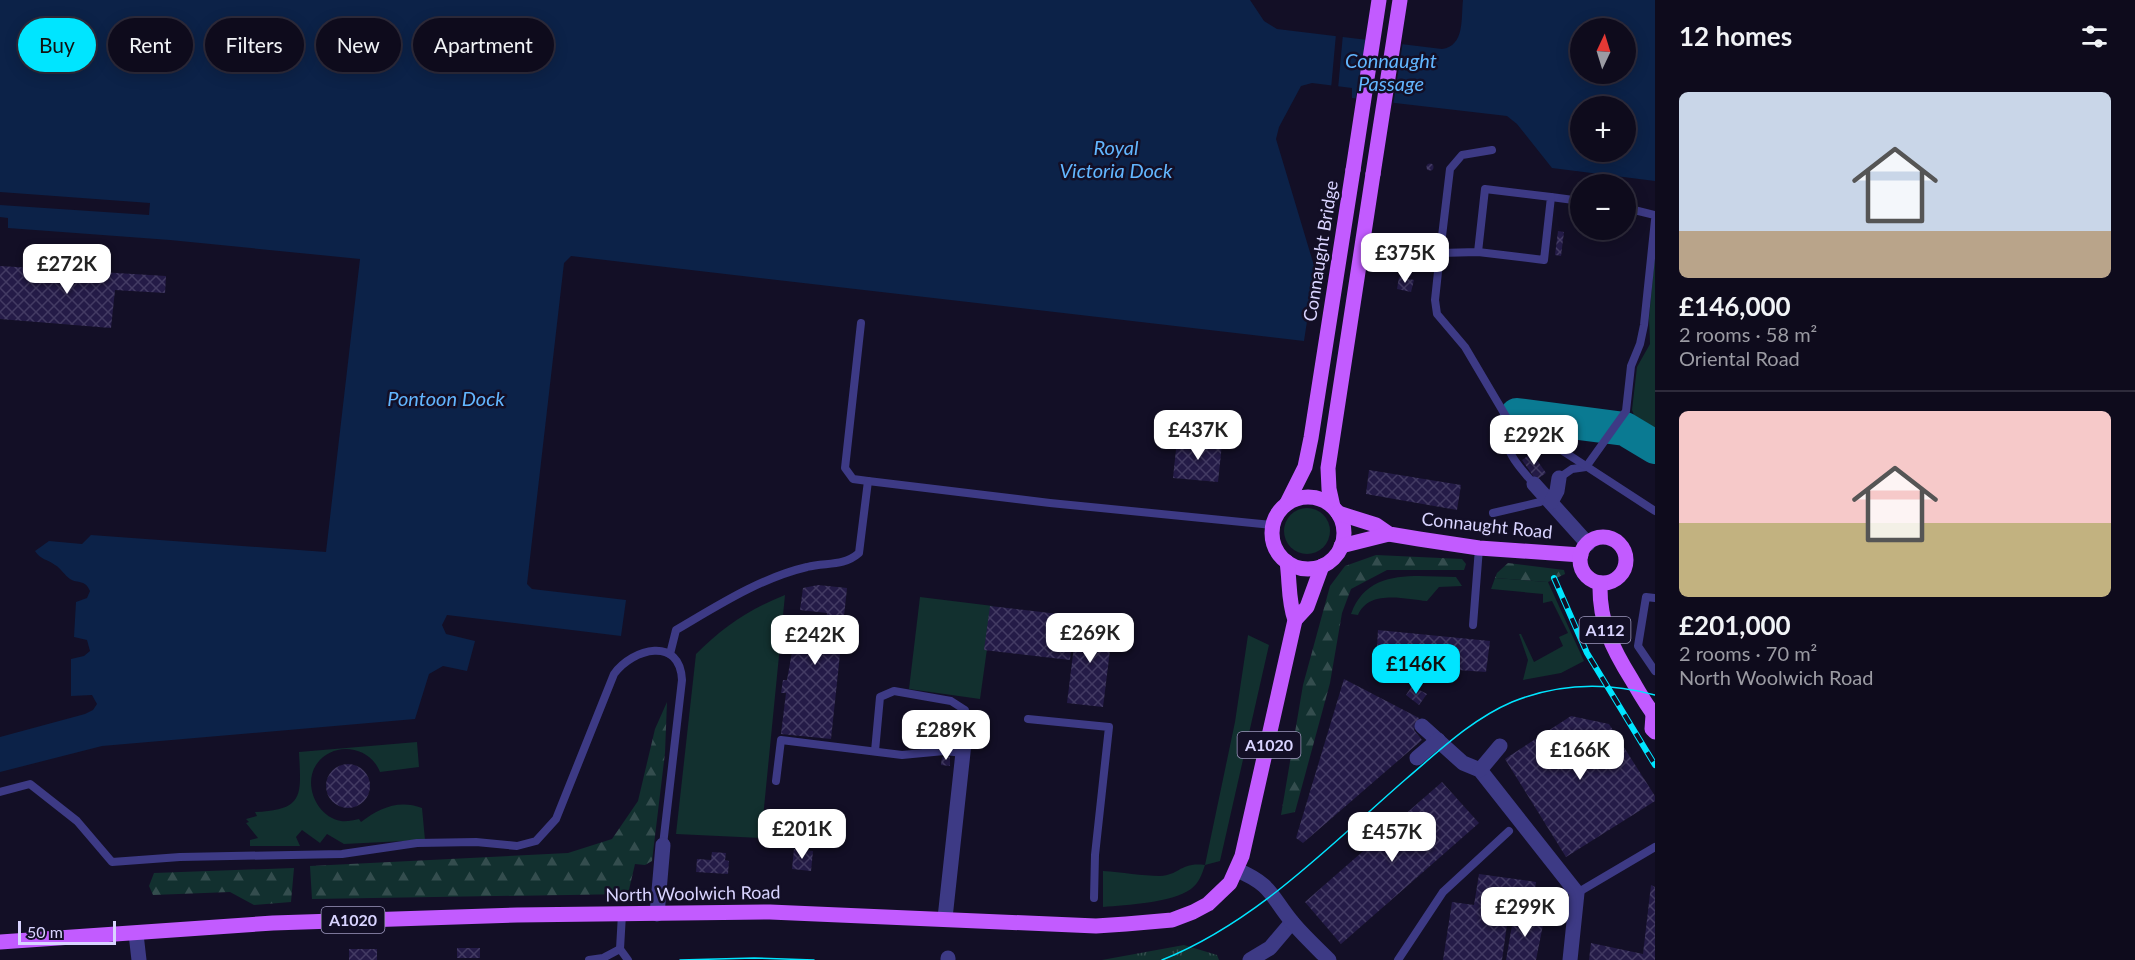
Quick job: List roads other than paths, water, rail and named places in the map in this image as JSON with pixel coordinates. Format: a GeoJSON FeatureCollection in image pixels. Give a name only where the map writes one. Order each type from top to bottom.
{"type":"FeatureCollection","features":[{"type":"Feature","properties":{"kind":"main road","name":"Connaught Bridge"},"geometry":{"type":"LineString","coordinates":[[1287,503],[1305,467],[1321,380],[1379,0]]}},
{"type":"Feature","properties":{"kind":"main road"},"geometry":{"type":"LineString","coordinates":[[1341,546],[1344,528],[1336,510],[1328,468],[1400,0]]}},
{"type":"Feature","properties":{"kind":"main road"},"geometry":{"type":"LineString","coordinates":[[1273,525],[1278,513],[1287,503],[1306,497],[1316,498],[1336,510]]}},
{"type":"Feature","properties":{"kind":"main road","name":"Connaught Road"},"geometry":{"type":"LineString","coordinates":[[1336,510],[1376,525],[1389,534]]}},
{"type":"Feature","properties":{"kind":"main road","name":"A1020"},"geometry":{"type":"LineString","coordinates":[[1273,525],[1272,539],[1277,552],[1287,562],[1291,591],[1289,604],[1295,620]]}},
{"type":"Feature","properties":{"kind":"main road","name":"Connaught Road"},"geometry":{"type":"LineString","coordinates":[[1341,546],[1389,534],[1479,548],[1584,549],[1605,537],[1621,546],[1625,554],[1626,563],[1617,579],[1600,583],[1592,581],[1582,570],[1584,549]]}},
{"type":"Feature","properties":{"kind":"main road","name":"A1020"},"geometry":{"type":"LineString","coordinates":[[1237,870],[1266,760],[1295,620],[1307,607],[1322,566],[1337,554],[1341,546]]}},
{"type":"Feature","properties":{"kind":"main road"},"geometry":{"type":"LineString","coordinates":[[1287,562],[1298,568],[1322,566]]}},
{"type":"Feature","properties":{"kind":"main road","name":"A112"},"geometry":{"type":"LineString","coordinates":[[1600,583],[1601,618],[1608,638],[1617,659],[1654,715],[1655,732]]}},
{"type":"Feature","properties":{"kind":"main road","name":"North Woolwich Road"},"geometry":{"type":"LineString","coordinates":[[0,942],[273,923],[622,914],[770,912],[1096,926],[1172,920],[1208,904],[1230,883],[1237,870]]}},
{"type":"Feature","properties":{"kind":"street","name":"Connaught Road"},"geometry":{"type":"LineString","coordinates":[[1549,500],[1557,491],[1559,478]]}},
{"type":"Feature","properties":{"kind":"street","name":"Connaught Road"},"geometry":{"type":"LineString","coordinates":[[1534,484],[1549,500],[1584,549]]}},
{"type":"Feature","properties":{"kind":"street"},"geometry":{"type":"LineString","coordinates":[[945,918],[966,725]]}},
{"type":"Feature","properties":{"kind":"street"},"geometry":{"type":"LineString","coordinates":[[1422,726],[1463,763],[1480,770],[1577,893],[1570,960]]}},
{"type":"Feature","properties":{"kind":"street"},"geometry":{"type":"LineString","coordinates":[[1417,758],[1438,740]]}},
{"type":"Feature","properties":{"kind":"street"},"geometry":{"type":"LineString","coordinates":[[1480,770],[1500,746]]}},
{"type":"Feature","properties":{"kind":"street"},"geometry":{"type":"LineString","coordinates":[[657,914],[663,845]]}},
{"type":"Feature","properties":{"kind":"street"},"geometry":{"type":"LineString","coordinates":[[1237,870],[1251,876],[1273,893],[1292,922],[1329,960]]}},
{"type":"Feature","properties":{"kind":"street"},"geometry":{"type":"LineString","coordinates":[[1250,960],[1270,948],[1292,922]]}},
{"type":"Feature","properties":{"kind":"street"},"geometry":{"type":"LineString","coordinates":[[136,934],[139,960]]}},
{"type":"Feature","properties":{"kind":"lane"},"geometry":{"type":"LineString","coordinates":[[1492,150],[1461,155],[1450,169],[1435,300],[1437,314],[1465,348],[1514,430]]}},
{"type":"Feature","properties":{"kind":"lane"},"geometry":{"type":"LineString","coordinates":[[1478,252],[1485,189],[1570,200]]}},
{"type":"Feature","properties":{"kind":"lane"},"geometry":{"type":"LineString","coordinates":[[1440,253],[1478,252],[1544,260],[1551,197]]}},
{"type":"Feature","properties":{"kind":"lane"},"geometry":{"type":"LineString","coordinates":[[1636,210],[1655,215]]}},
{"type":"Feature","properties":{"kind":"lane"},"geometry":{"type":"LineString","coordinates":[[1586,468],[1626,411],[1631,366],[1640,345],[1644,325],[1655,220]]}},
{"type":"Feature","properties":{"kind":"lane"},"geometry":{"type":"LineString","coordinates":[[861,323],[845,468],[853,479],[1050,503],[1273,525]]}},
{"type":"Feature","properties":{"kind":"lane"},"geometry":{"type":"LineString","coordinates":[[1534,484],[1507,447],[1508,438],[1514,430],[1529,429],[1655,511]]}},
{"type":"Feature","properties":{"kind":"lane"},"geometry":{"type":"LineString","coordinates":[[1559,478],[1572,469],[1586,468]]}},
{"type":"Feature","properties":{"kind":"lane"},"geometry":{"type":"LineString","coordinates":[[670,654],[676,630],[718,605],[762,583],[807,566],[831,565],[850,561],[855,557],[859,553],[863,536],[868,481]]}},
{"type":"Feature","properties":{"kind":"lane"},"geometry":{"type":"LineString","coordinates":[[1493,513],[1549,500]]}},
{"type":"Feature","properties":{"kind":"lane"},"geometry":{"type":"LineString","coordinates":[[1473,625],[1479,548]]}},
{"type":"Feature","properties":{"kind":"lane"},"geometry":{"type":"LineString","coordinates":[[1655,598],[1646,597],[1638,646],[1655,671]]}},
{"type":"Feature","properties":{"kind":"lane"},"geometry":{"type":"LineString","coordinates":[[0,792],[30,784],[77,821],[112,862],[180,857],[342,854],[417,843],[476,842],[509,847],[526,845],[544,835],[556,819],[606,690],[622,664],[629,658],[646,652],[670,654],[678,660],[682,680],[663,845]]}},
{"type":"Feature","properties":{"kind":"lane"},"geometry":{"type":"LineString","coordinates":[[875,751],[880,697],[894,691],[951,701],[965,710],[966,725]]}},
{"type":"Feature","properties":{"kind":"lane"},"geometry":{"type":"LineString","coordinates":[[1028,719],[1109,728],[1095,855],[1094,898]]}},
{"type":"Feature","properties":{"kind":"lane"},"geometry":{"type":"LineString","coordinates":[[776,781],[781,740],[902,755],[964,753]]}},
{"type":"Feature","properties":{"kind":"lane"},"geometry":{"type":"LineString","coordinates":[[1398,960],[1443,892],[1509,831]]}},
{"type":"Feature","properties":{"kind":"lane"},"geometry":{"type":"LineString","coordinates":[[1577,893],[1655,847]]}},
{"type":"Feature","properties":{"kind":"lane"},"geometry":{"type":"LineString","coordinates":[[622,914],[620,949],[628,960]]}},
{"type":"Feature","properties":{"kind":"lane"},"geometry":{"type":"LineString","coordinates":[[589,960],[603,958],[620,949]]}},
{"type":"Feature","properties":{"kind":"water","name":"Royal Victoria Dock"},"geometry":{"type":"Polygon","coordinates":[[[0,0],[1250,0],[1264,21],[1277,29],[1442,49],[1455,43],[1458,37],[1462,23],[1463,0],[1655,0],[1655,181],[1636,179],[1636,174],[1600,174],[1552,168],[1517,124],[1507,116],[1352,98],[1352,88],[1312,83],[1301,86],[1279,127],[1276,139],[1315,269],[1304,341],[571,256],[564,263],[527,584],[532,589],[626,600],[621,636],[447,615],[442,625],[446,634],[475,641],[467,671],[443,666],[429,674],[415,719],[102,746],[0,772],[0,737],[85,714],[93,710],[97,704],[92,695],[71,696],[71,659],[84,656],[90,651],[87,640],[74,637],[76,602],[87,598],[90,591],[84,583],[70,579],[57,566],[37,554],[35,551],[49,541],[82,544],[91,535],[326,552],[360,259],[170,240],[8,228],[8,218],[0,217],[0,0]]]}},
{"type":"Feature","properties":{"kind":"tram line"},"geometry":{"type":"LineString","coordinates":[[1162,960],[1197,944],[1230,925],[1261,903],[1291,880],[1443,747],[1497,709],[1547,691],[1583,686],[1619,688],[1655,695]]}},
{"type":"Feature","properties":{"kind":"tram line"},"geometry":{"type":"LineString","coordinates":[[680,960],[754,958],[814,960]]}},
{"type":"Feature","properties":{"kind":"railway"},"geometry":{"type":"LineString","coordinates":[[1554,578],[1587,653],[1655,765]]}},
{"type":"Feature","properties":{"kind":"water label","name":"Connaught Passage"},"geometry":{"type":"Point","coordinates":[1391,72]}},
{"type":"Feature","properties":{"kind":"water label","name":"Pontoon Dock"},"geometry":{"type":"Point","coordinates":[446,399]}}]}
